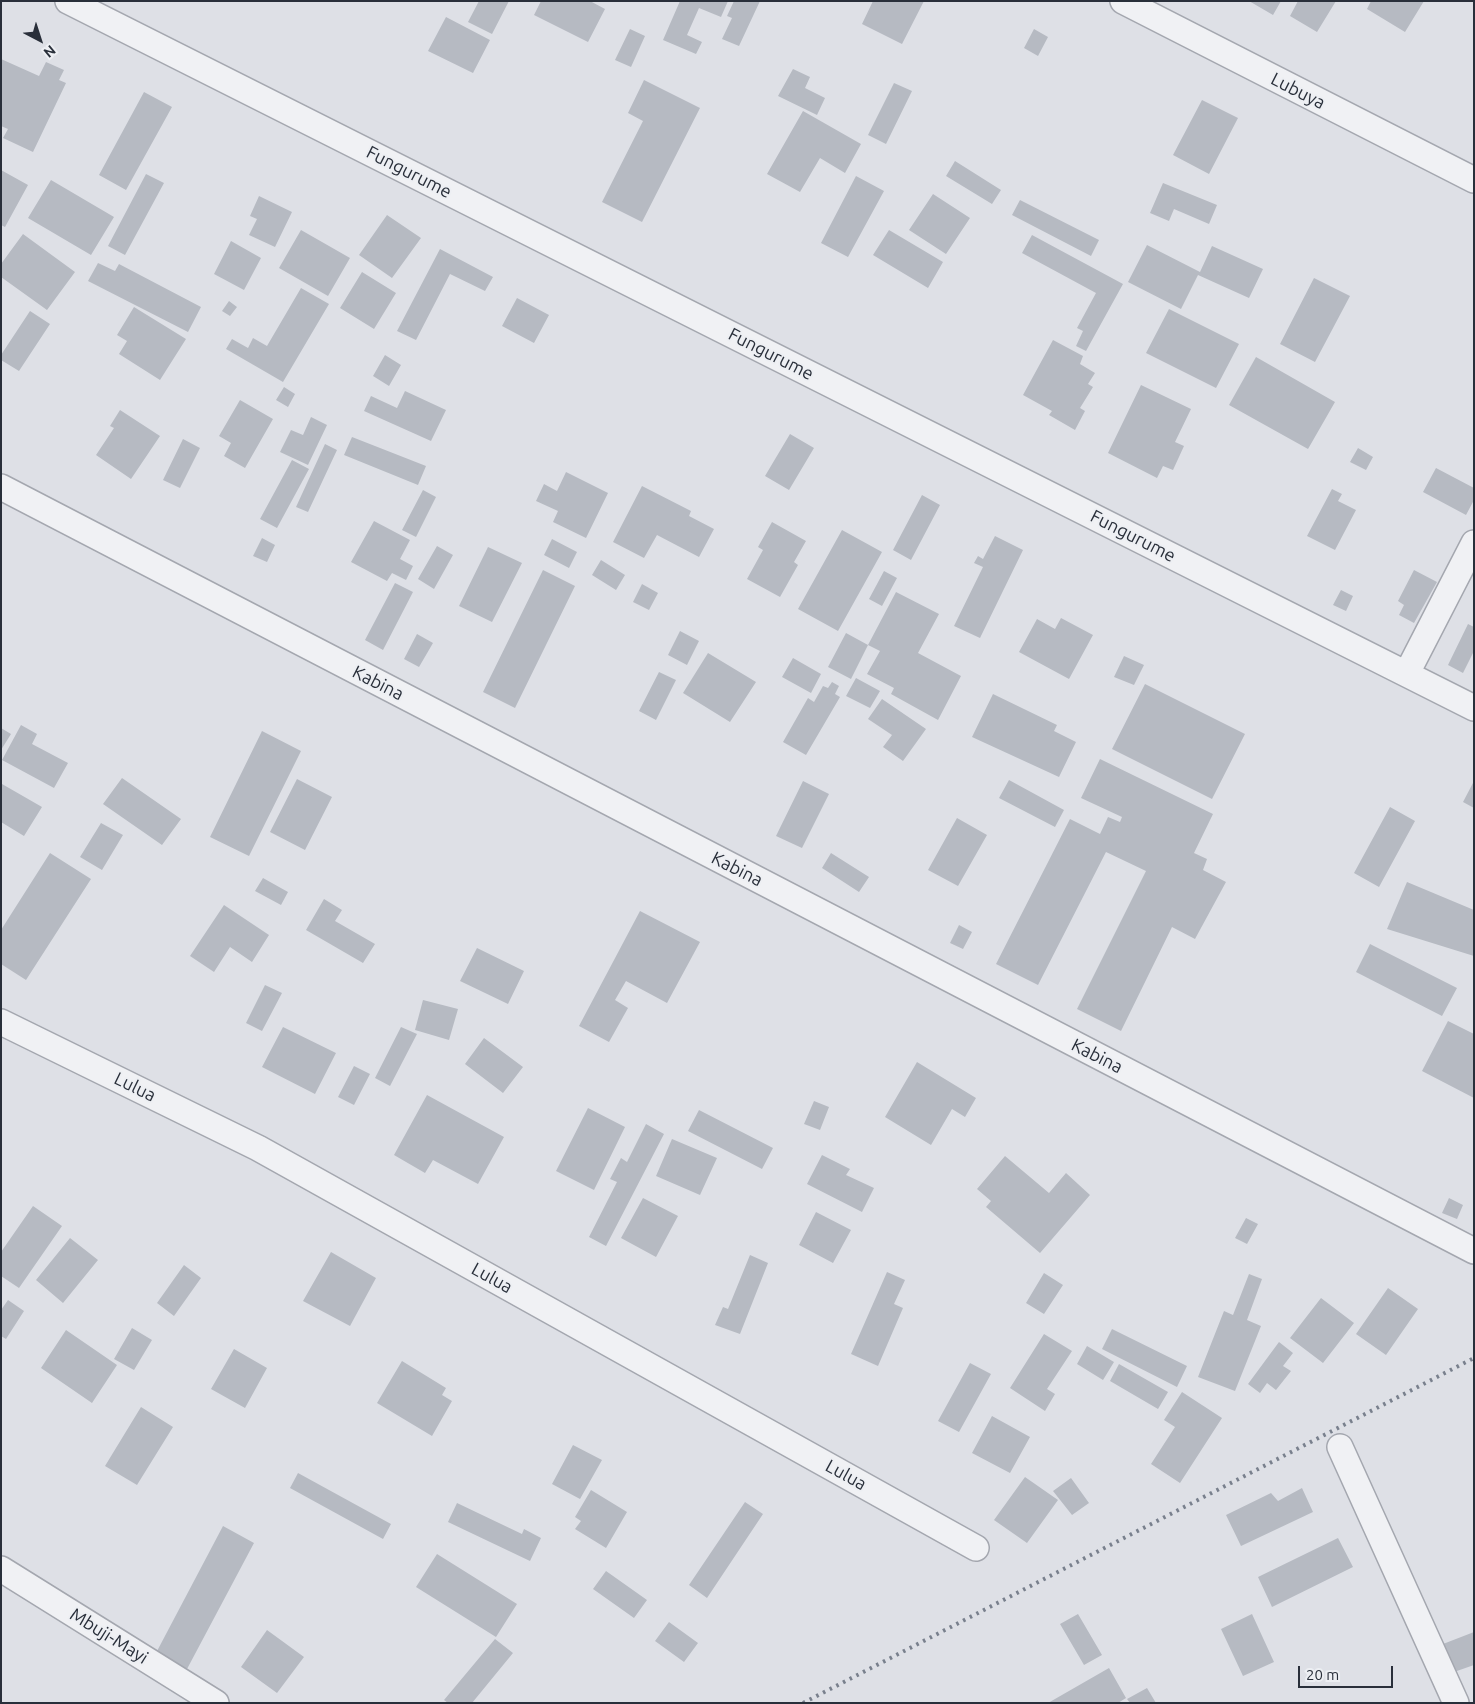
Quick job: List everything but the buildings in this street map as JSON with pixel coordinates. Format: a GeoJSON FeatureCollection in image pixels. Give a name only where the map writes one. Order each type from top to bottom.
{"type":"FeatureCollection","features":[{"type":"Feature","properties":{"kind":"street","name":"Fungurume"},"geometry":{"type":"LineString","coordinates":[[68,1],[1474,708]]}},
{"type":"Feature","properties":{"kind":"street","name":"Lubuya"},"geometry":{"type":"LineString","coordinates":[[1123,1],[1474,180]]}},
{"type":"Feature","properties":{"kind":"street","name":"Kabina"},"geometry":{"type":"LineString","coordinates":[[1,488],[1474,1251]]}},
{"type":"Feature","properties":{"kind":"street"},"geometry":{"type":"LineString","coordinates":[[1407,673],[1474,543]]}},
{"type":"Feature","properties":{"kind":"street","name":"Lulua"},"geometry":{"type":"LineString","coordinates":[[1,1022],[258,1148],[976,1548]]}},
{"type":"Feature","properties":{"kind":"street"},"geometry":{"type":"LineString","coordinates":[[1340,1447],[1456,1703]]}},
{"type":"Feature","properties":{"kind":"street","name":"Mbuji-Mayi"},"geometry":{"type":"LineString","coordinates":[[1,1569],[216,1703]]}},
{"type":"Feature","properties":{"kind":"railway"},"geometry":{"type":"LineString","coordinates":[[803,1703],[1474,1358]]}}]}
